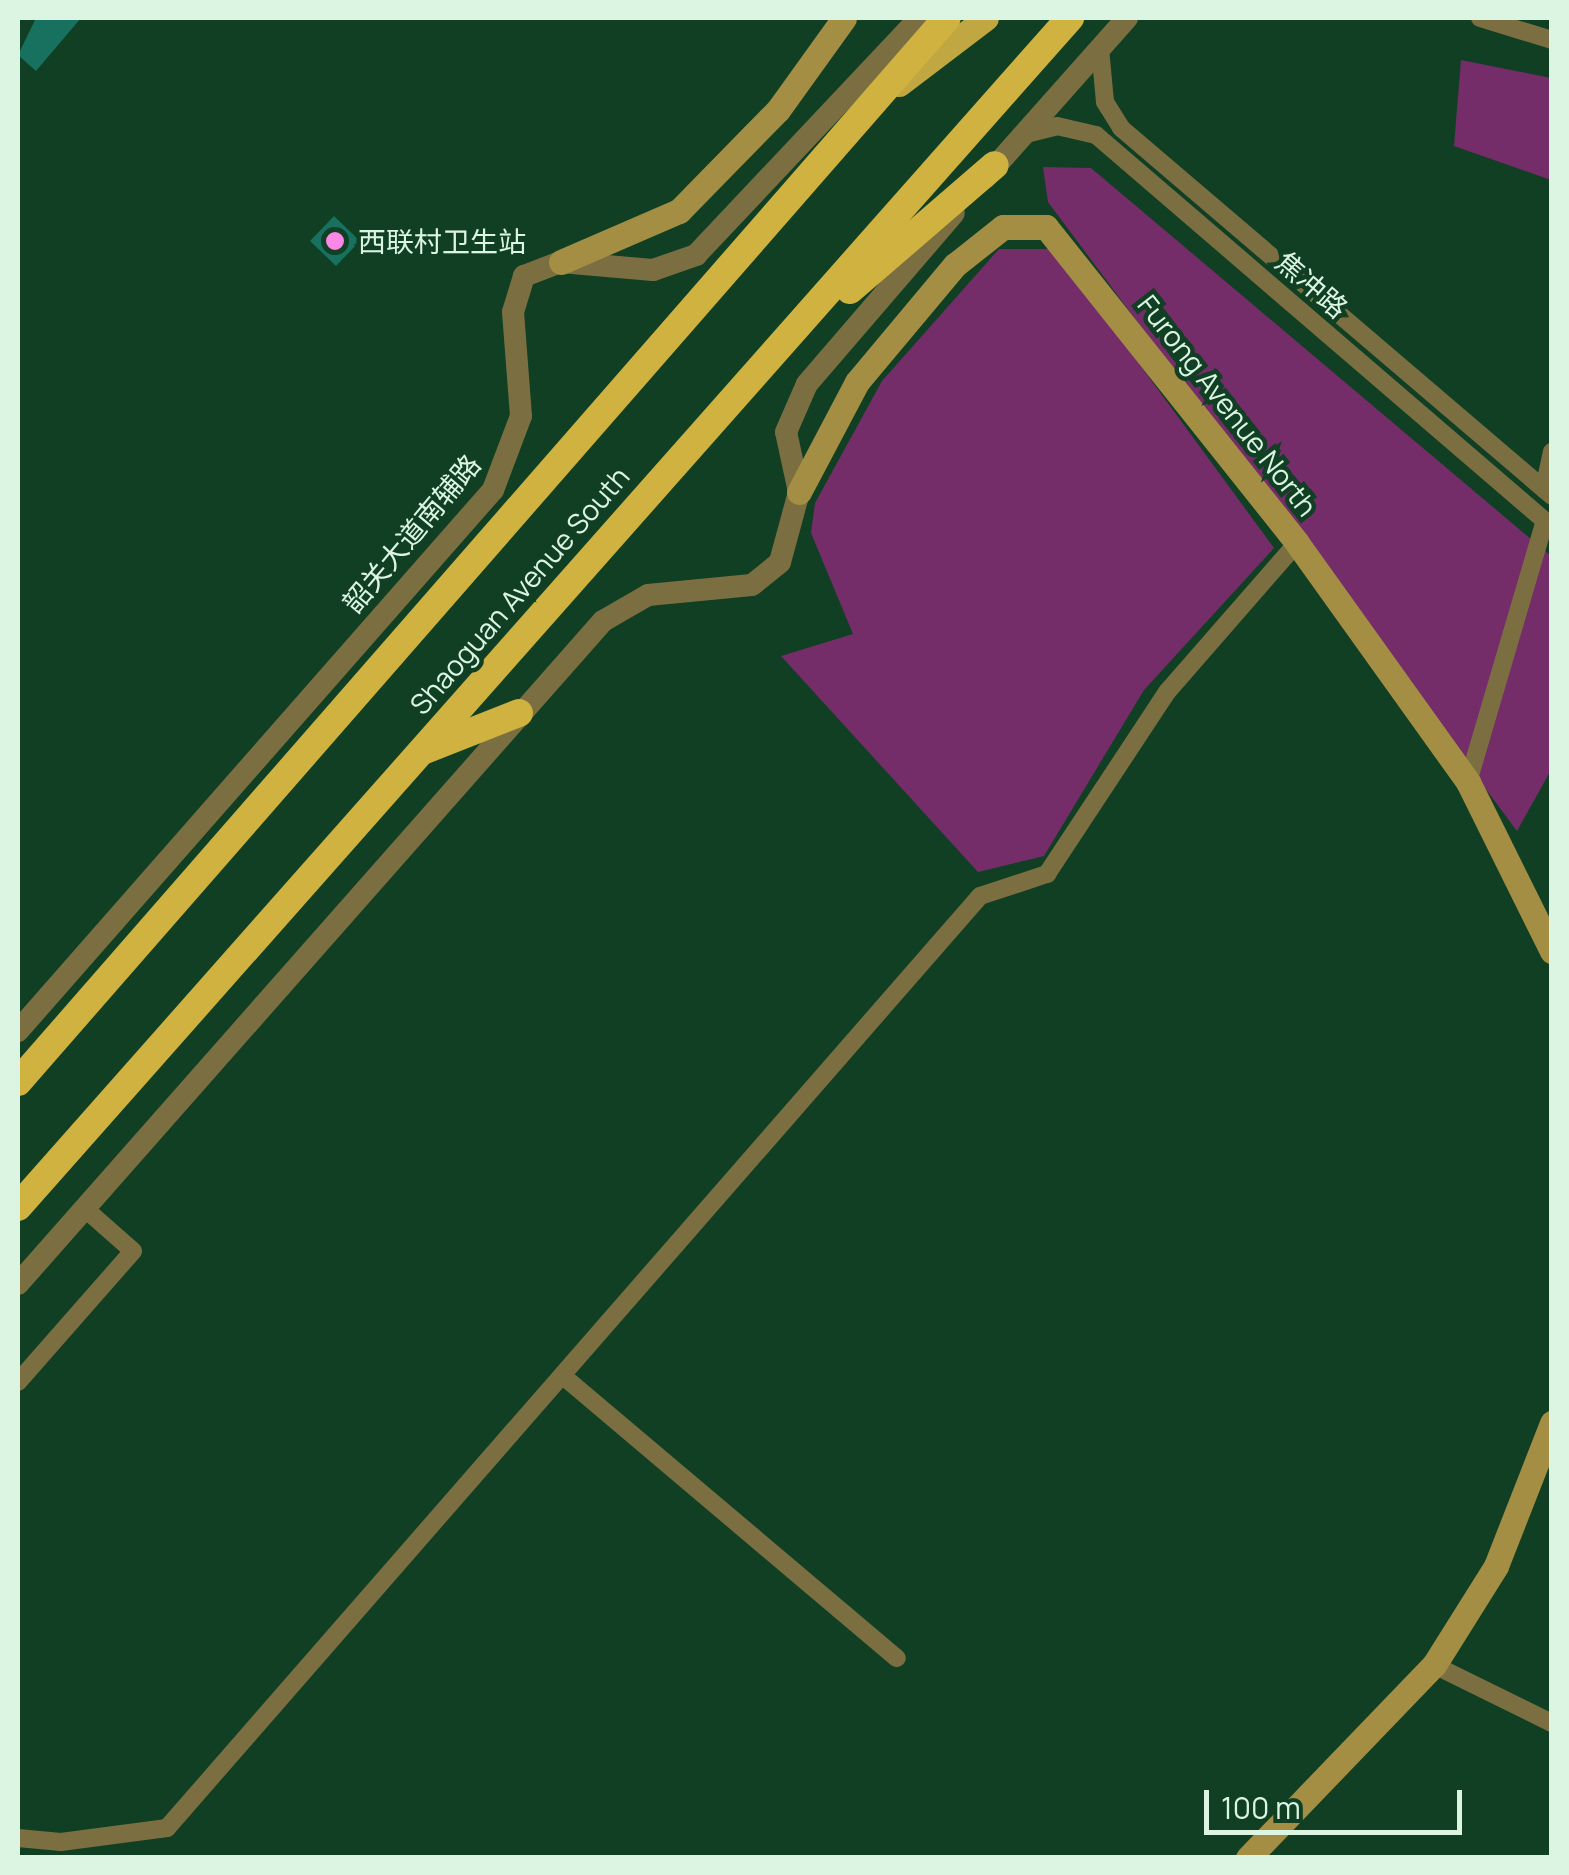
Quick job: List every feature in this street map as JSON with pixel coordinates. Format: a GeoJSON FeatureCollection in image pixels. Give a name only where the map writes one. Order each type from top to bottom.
{"type":"FeatureCollection","features":[{"type":"Feature","properties":{"kind":"highway","name":"Shaoguan Avenue South"},"geometry":{"type":"LineString","coordinates":[[18,1082],[947,18]]}},
{"type":"Feature","properties":{"kind":"highway","name":"Shaoguan Avenue South"},"geometry":{"type":"LineString","coordinates":[[18,1208],[1070,18]]}},
{"type":"Feature","properties":{"kind":"highway"},"geometry":{"type":"LineString","coordinates":[[773,356],[995,165]]}},
{"type":"Feature","properties":{"kind":"highway"},"geometry":{"type":"LineString","coordinates":[[420,752],[519,713]]}},
{"type":"Feature","properties":{"kind":"main road"},"geometry":{"type":"LineString","coordinates":[[561,262],[679,211],[778,110],[844,18]]}},
{"type":"Feature","properties":{"kind":"main road"},"geometry":{"type":"LineString","coordinates":[[864,110],[986,18]]}},
{"type":"Feature","properties":{"kind":"main road","name":"Furong Avenue North"},"geometry":{"type":"LineString","coordinates":[[799,492],[857,382],[955,265],[1003,228],[1032,224],[1058,237],[1297,542],[1468,782],[1552,951]]}},
{"type":"Feature","properties":{"kind":"main road"},"geometry":{"type":"LineString","coordinates":[[1248,1858],[1434,1665],[1496,1566],[1552,1423]]}},
{"type":"Feature","properties":{"kind":"street"},"geometry":{"type":"LineString","coordinates":[[561,262],[636,272],[696,254],[919,18]]}},
{"type":"Feature","properties":{"kind":"street"},"geometry":{"type":"LineString","coordinates":[[18,1284],[519,713],[623,605],[765,576],[792,534],[799,492],[786,432],[807,384],[1020,136],[1128,18]]}},
{"type":"Feature","properties":{"kind":"street"},"geometry":{"type":"LineString","coordinates":[[1480,18],[1552,40]]}},
{"type":"Feature","properties":{"kind":"street","name":"焦冲路"},"geometry":{"type":"LineString","coordinates":[[1100,48],[1105,102],[1121,128],[1548,492]]}},
{"type":"Feature","properties":{"kind":"street","name":"焦冲路"},"geometry":{"type":"LineString","coordinates":[[1020,136],[1057,126],[1096,135],[1548,524]]}},
{"type":"Feature","properties":{"kind":"street","name":"韶关大道南辅路"},"geometry":{"type":"LineString","coordinates":[[18,1031],[493,490],[520,416],[518,286],[532,267],[561,262]]}},
{"type":"Feature","properties":{"kind":"street"},"geometry":{"type":"LineString","coordinates":[[1548,492],[1552,452]]}},
{"type":"Feature","properties":{"kind":"street"},"geometry":{"type":"LineString","coordinates":[[1468,782],[1548,524]]}},
{"type":"Feature","properties":{"kind":"street"},"geometry":{"type":"LineString","coordinates":[[18,1838],[61,1842],[167,1828],[980,896],[1047,874],[1167,692],[1297,542]]}},
{"type":"Feature","properties":{"kind":"street"},"geometry":{"type":"LineString","coordinates":[[18,1382],[133,1250],[84,1208]]}},
{"type":"Feature","properties":{"kind":"street"},"geometry":{"type":"LineString","coordinates":[[563,1376],[897,1658]]}},
{"type":"Feature","properties":{"kind":"street"},"geometry":{"type":"LineString","coordinates":[[1434,1665],[1552,1724]]}},
{"type":"Feature","properties":{"kind":"shaded area"},"geometry":{"type":"Polygon","coordinates":[[[1461,60],[1551,78],[1551,180],[1454,146],[1461,60]]]}},
{"type":"Feature","properties":{"kind":"shaded area"},"geometry":{"type":"Polygon","coordinates":[[[1043,167],[1091,168],[1551,556],[1551,770],[1517,831],[1048,202],[1043,167]]]}},
{"type":"Feature","properties":{"kind":"shaded area"},"geometry":{"type":"Polygon","coordinates":[[[999,249],[1055,249],[1274,548],[1144,690],[1044,856],[978,872],[781,656],[853,634],[811,533],[815,503],[882,381],[999,249]]]}},
{"type":"Feature","properties":{"kind":"building"},"geometry":{"type":"Polygon","coordinates":[[[36,18],[81,18],[36,71],[18,55],[36,18]]]}},
{"type":"Feature","properties":{"kind":"building","name":"西联村卫生站"},"geometry":{"type":"Polygon","coordinates":[[[334,216],[360,241],[336,266],[310,241],[334,216]]]}},
{"type":"Feature","properties":{"kind":"place","name":"西联村卫生站"},"geometry":{"type":"Point","coordinates":[335,241]}}]}
